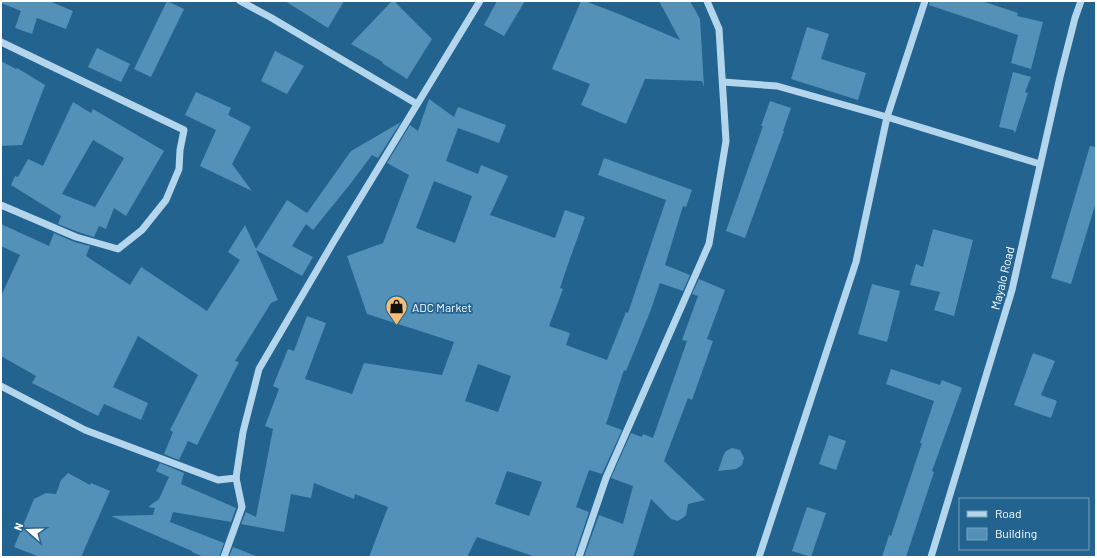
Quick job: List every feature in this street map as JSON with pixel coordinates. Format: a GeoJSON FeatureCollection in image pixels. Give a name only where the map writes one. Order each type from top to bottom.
{"type":"FeatureCollection","features":[{"type":"Feature","properties":{"kind":"street"},"geometry":{"type":"LineString","coordinates":[[240,1],[270,17],[417,104]]}},
{"type":"Feature","properties":{"kind":"street"},"geometry":{"type":"LineString","coordinates":[[224,557],[242,507],[236,478],[243,432],[259,369],[480,1]]}},
{"type":"Feature","properties":{"kind":"street"},"geometry":{"type":"LineString","coordinates":[[579,557],[606,478],[709,244],[726,141],[719,29],[707,1]]}},
{"type":"Feature","properties":{"kind":"street"},"geometry":{"type":"LineString","coordinates":[[759,557],[856,262],[887,117],[925,1]]}},
{"type":"Feature","properties":{"kind":"street","name":"Mayalo Road"},"geometry":{"type":"LineString","coordinates":[[931,557],[1012,290],[1073,25],[1081,1]]}},
{"type":"Feature","properties":{"kind":"street"},"geometry":{"type":"LineString","coordinates":[[1,42],[184,130],[180,150],[179,169],[166,200],[142,230],[118,249],[76,237],[1,205]]}},
{"type":"Feature","properties":{"kind":"street"},"geometry":{"type":"LineString","coordinates":[[723,82],[776,86],[887,117],[1040,164]]}},
{"type":"Feature","properties":{"kind":"street"},"geometry":{"type":"LineString","coordinates":[[1,386],[85,430],[218,480],[236,478]]}},
{"type":"Feature","properties":{"kind":"building"},"geometry":{"type":"Polygon","coordinates":[[[1,1],[49,1],[73,11],[66,29],[37,18],[32,34],[15,28],[21,11],[1,3],[1,1]]]}},
{"type":"Feature","properties":{"kind":"building"},"geometry":{"type":"Polygon","coordinates":[[[167,1],[184,9],[151,77],[134,69],[167,1]]]}},
{"type":"Feature","properties":{"kind":"building"},"geometry":{"type":"Polygon","coordinates":[[[285,1],[344,1],[328,28],[285,1]]]}},
{"type":"Feature","properties":{"kind":"building"},"geometry":{"type":"Polygon","coordinates":[[[392,1],[394,1],[432,39],[407,79],[382,63],[383,62],[351,44],[392,1]]]}},
{"type":"Feature","properties":{"kind":"building"},"geometry":{"type":"Polygon","coordinates":[[[497,1],[525,1],[504,36],[484,25],[497,1]]]}},
{"type":"Feature","properties":{"kind":"building"},"geometry":{"type":"Polygon","coordinates":[[[581,1],[585,1],[619,14],[680,40],[659,1],[690,1],[700,19],[704,87],[702,81],[645,79],[626,124],[581,105],[590,84],[552,69],[581,1]]]}},
{"type":"Feature","properties":{"kind":"building"},"geometry":{"type":"Polygon","coordinates":[[[930,1],[982,1],[1018,13],[1017,16],[1043,22],[1031,69],[1011,63],[1018,35],[929,5],[930,1]]]}},
{"type":"Feature","properties":{"kind":"building"},"geometry":{"type":"Polygon","coordinates":[[[807,27],[829,34],[821,59],[866,73],[858,100],[791,79],[807,27]]]}},
{"type":"Feature","properties":{"kind":"building"},"geometry":{"type":"Polygon","coordinates":[[[97,48],[130,64],[121,82],[88,67],[97,48]]]}},
{"type":"Feature","properties":{"kind":"building"},"geometry":{"type":"Polygon","coordinates":[[[275,51],[304,66],[287,94],[261,81],[275,51]]]}},
{"type":"Feature","properties":{"kind":"building"},"geometry":{"type":"Polygon","coordinates":[[[1,61],[16,69],[17,68],[45,85],[22,145],[1,146],[1,61]]]}},
{"type":"Feature","properties":{"kind":"building"},"geometry":{"type":"Polygon","coordinates":[[[1013,72],[1031,77],[1025,92],[1028,93],[1015,133],[1013,130],[999,127],[1013,72]]]}},
{"type":"Feature","properties":{"kind":"building"},"geometry":{"type":"Polygon","coordinates":[[[196,92],[231,108],[228,115],[251,127],[232,164],[252,191],[200,166],[216,130],[185,115],[196,92]]]}},
{"type":"Feature","properties":{"kind":"building"},"geometry":{"type":"Polygon","coordinates":[[[429,99],[454,117],[458,107],[506,125],[499,143],[458,128],[446,161],[478,174],[481,165],[508,176],[490,215],[555,238],[565,210],[585,217],[560,288],[563,289],[549,326],[570,333],[566,345],[607,360],[626,312],[628,313],[666,200],[598,175],[604,158],[692,190],[686,207],[683,206],[665,265],[690,275],[683,291],[660,283],[626,371],[624,370],[606,424],[622,430],[602,474],[589,470],[576,507],[589,512],[574,557],[536,557],[477,537],[467,557],[369,557],[388,507],[355,494],[354,499],[314,483],[311,498],[291,494],[284,532],[241,524],[246,512],[256,517],[273,429],[265,426],[279,389],[273,386],[288,349],[294,351],[307,316],[326,323],[305,379],[352,394],[364,363],[442,375],[454,342],[367,314],[347,256],[383,243],[409,175],[387,163],[410,125],[418,131],[429,99]],[[434,181],[416,228],[455,243],[472,196],[434,181]],[[478,364],[465,401],[498,412],[511,376],[478,364]],[[507,471],[495,504],[529,516],[542,482],[507,471]]]}},
{"type":"Feature","properties":{"kind":"building"},"geometry":{"type":"Polygon","coordinates":[[[770,101],[791,108],[745,238],[726,231],[763,126],[761,126],[770,101]]]}},
{"type":"Feature","properties":{"kind":"building"},"geometry":{"type":"Polygon","coordinates":[[[73,102],[91,113],[93,109],[164,151],[126,216],[114,208],[106,229],[99,226],[94,237],[58,224],[61,216],[11,185],[15,176],[18,177],[28,159],[43,166],[73,102]],[[93,140],[62,194],[95,207],[124,158],[93,140]]]}},
{"type":"Feature","properties":{"kind":"building"},"geometry":{"type":"Polygon","coordinates":[[[401,122],[378,158],[372,155],[313,230],[306,224],[292,246],[313,257],[302,276],[256,250],[278,300],[271,303],[235,361],[239,362],[197,445],[188,441],[179,460],[164,454],[173,432],[170,430],[198,375],[138,336],[113,387],[148,403],[141,420],[104,404],[98,416],[32,383],[36,376],[1,356],[1,296],[20,255],[1,246],[1,224],[49,246],[54,233],[74,242],[90,246],[86,256],[130,285],[141,267],[207,311],[240,260],[228,252],[245,225],[256,249],[287,200],[307,213],[351,151],[401,122]]]}},
{"type":"Feature","properties":{"kind":"building"},"geometry":{"type":"Polygon","coordinates":[[[1090,146],[1096,147],[1096,202],[1071,284],[1051,278],[1090,146]]]}},
{"type":"Feature","properties":{"kind":"building"},"geometry":{"type":"Polygon","coordinates":[[[933,229],[973,240],[954,316],[934,310],[940,292],[910,285],[916,264],[923,267],[933,229]]]}},
{"type":"Feature","properties":{"kind":"building"},"geometry":{"type":"Polygon","coordinates":[[[699,279],[725,290],[707,339],[713,341],[692,400],[688,398],[664,461],[705,500],[688,504],[686,515],[678,521],[671,519],[651,499],[633,557],[584,557],[599,515],[623,524],[633,486],[611,478],[631,433],[642,437],[643,434],[653,438],[687,341],[682,340],[698,296],[692,294],[699,279]]]}},
{"type":"Feature","properties":{"kind":"building"},"geometry":{"type":"Polygon","coordinates":[[[872,284],[900,291],[887,342],[858,334],[872,284]]]}},
{"type":"Feature","properties":{"kind":"building"},"geometry":{"type":"Polygon","coordinates":[[[1033,353],[1055,361],[1041,395],[1057,401],[1051,418],[1014,405],[1033,353]]]}},
{"type":"Feature","properties":{"kind":"building"},"geometry":{"type":"Polygon","coordinates":[[[891,369],[940,385],[942,380],[962,388],[932,471],[934,472],[906,557],[882,557],[889,535],[891,536],[922,443],[920,443],[934,401],[886,384],[891,369]]]}},
{"type":"Feature","properties":{"kind":"building"},"geometry":{"type":"Polygon","coordinates":[[[829,435],[846,441],[836,470],[819,464],[829,435]]]}},
{"type":"Feature","properties":{"kind":"building"},"geometry":{"type":"Polygon","coordinates":[[[732,448],[740,450],[744,458],[742,465],[736,469],[718,471],[724,454],[732,448]]]}},
{"type":"Feature","properties":{"kind":"building"},"geometry":{"type":"Polygon","coordinates":[[[160,463],[184,473],[181,484],[236,508],[231,522],[173,512],[170,522],[224,543],[219,557],[204,557],[111,516],[153,515],[155,508],[148,507],[159,499],[169,477],[156,471],[160,463]]]}},
{"type":"Feature","properties":{"kind":"building"},"geometry":{"type":"Polygon","coordinates":[[[68,473],[90,485],[91,483],[110,491],[81,557],[40,557],[14,547],[34,499],[46,493],[56,494],[61,480],[68,473]]]}},
{"type":"Feature","properties":{"kind":"building"},"geometry":{"type":"Polygon","coordinates":[[[807,507],[826,513],[811,557],[792,551],[807,507]]]}},
{"type":"Feature","properties":{"kind":"building"},"geometry":{"type":"Polygon","coordinates":[[[233,547],[256,556],[256,557],[229,557],[233,547]]]}},
{"type":"Feature","properties":{"kind":"place","name":"ADC Market"},"geometry":{"type":"Point","coordinates":[397,326]}}]}
